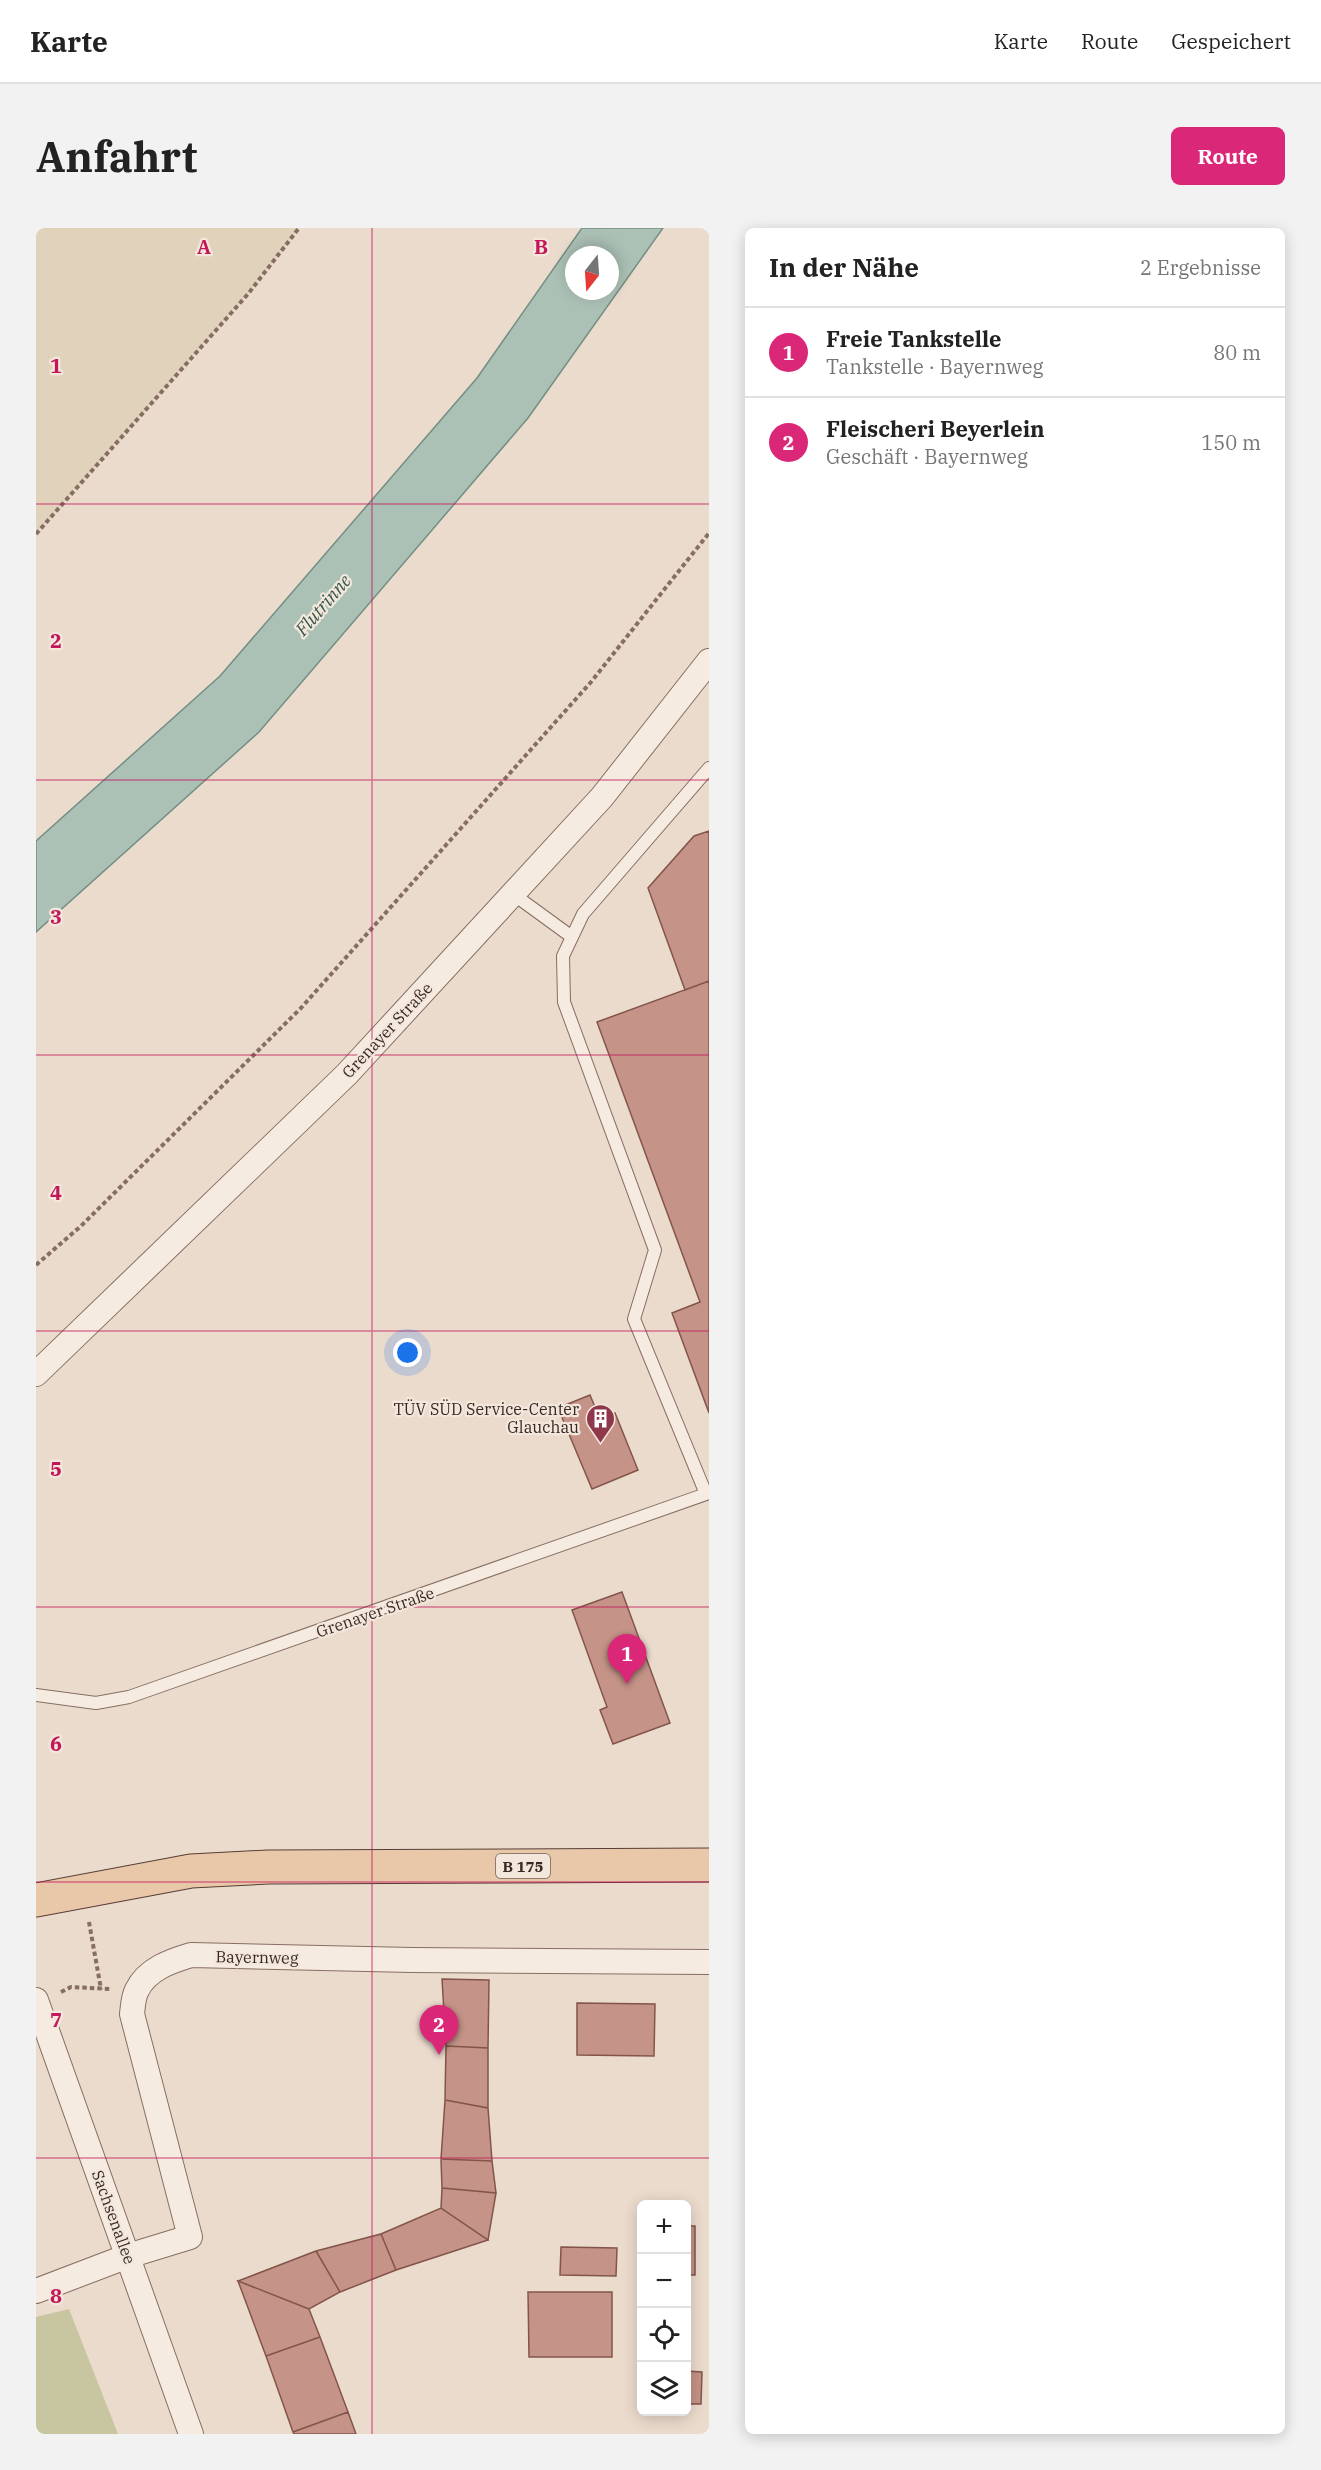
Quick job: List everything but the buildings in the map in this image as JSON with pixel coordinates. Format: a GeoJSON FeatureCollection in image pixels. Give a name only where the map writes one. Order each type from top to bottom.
{"type":"FeatureCollection","features":[{"type":"Feature","properties":{"kind":"main road","name":"B 175"},"geometry":{"type":"LineString","coordinates":[[36,1900],[191,1871],[268,1867],[709,1865]]}},
{"type":"Feature","properties":{"kind":"street","name":"Grenayer Straße"},"geometry":{"type":"LineString","coordinates":[[36,1374],[347,1074],[602,797],[709,661]]}},
{"type":"Feature","properties":{"kind":"street","name":"Bayernweg"},"geometry":{"type":"LineString","coordinates":[[136,1991],[150,1974],[170,1961],[191,1955],[401,1960],[709,1962]]}},
{"type":"Feature","properties":{"kind":"street"},"geometry":{"type":"LineString","coordinates":[[36,2291],[128,2256],[190,2237],[132,2014],[136,1991]]}},
{"type":"Feature","properties":{"kind":"street","name":"Sachsenallee"},"geometry":{"type":"LineString","coordinates":[[37,2002],[191,2434]]}},
{"type":"Feature","properties":{"kind":"lane"},"geometry":{"type":"LineString","coordinates":[[707,1494],[634,1318],[655,1250],[564,1002],[563,956],[583,914],[709,768]]}},
{"type":"Feature","properties":{"kind":"lane"},"geometry":{"type":"LineString","coordinates":[[513,894],[572,937]]}},
{"type":"Feature","properties":{"kind":"lane","name":"Grenayer Straße"},"geometry":{"type":"LineString","coordinates":[[36,1695],[96,1703],[129,1698],[707,1494]]}},
{"type":"Feature","properties":{"kind":"path"},"geometry":{"type":"LineString","coordinates":[[36,534],[248,294],[299,228]]}},
{"type":"Feature","properties":{"kind":"path"},"geometry":{"type":"LineString","coordinates":[[36,1265],[81,1226],[301,1008],[591,682],[709,533]]}},
{"type":"Feature","properties":{"kind":"path"},"geometry":{"type":"LineString","coordinates":[[83,1890],[101,1989]]}},
{"type":"Feature","properties":{"kind":"path"},"geometry":{"type":"LineString","coordinates":[[37,2002],[71,1987],[136,1991]]}},
{"type":"Feature","properties":{"kind":"shaded area"},"geometry":{"type":"Polygon","coordinates":[[[36,228],[299,228],[248,294],[36,534],[36,228]]]}},
{"type":"Feature","properties":{"kind":"shaded area"},"geometry":{"type":"Polygon","coordinates":[[[69,2309],[118,2434],[36,2434],[36,2317],[69,2309]]]}},
{"type":"Feature","properties":{"kind":"water"},"geometry":{"type":"Polygon","coordinates":[[[582,228],[663,228],[619,290],[619,246],[569,246],[582,228]]]}},
{"type":"Feature","properties":{"kind":"water","name":"Flutrinne"},"geometry":{"type":"Polygon","coordinates":[[[565,252],[565,300],[612,300],[528,418],[259,732],[36,932],[36,841],[220,676],[477,378],[565,252]]]}},
{"type":"Feature","properties":{"kind":"place","name":"TÜV SÜD Service-Center Glauchau"},"geometry":{"type":"Point","coordinates":[600,1444]}},
{"type":"Feature","properties":{"kind":"place","name":"Freie Tankstelle"},"geometry":{"type":"Point","coordinates":[627,1684]}},
{"type":"Feature","properties":{"kind":"place","name":"Fleischeri Beyerlein"},"geometry":{"type":"Point","coordinates":[439,2055]}}]}
